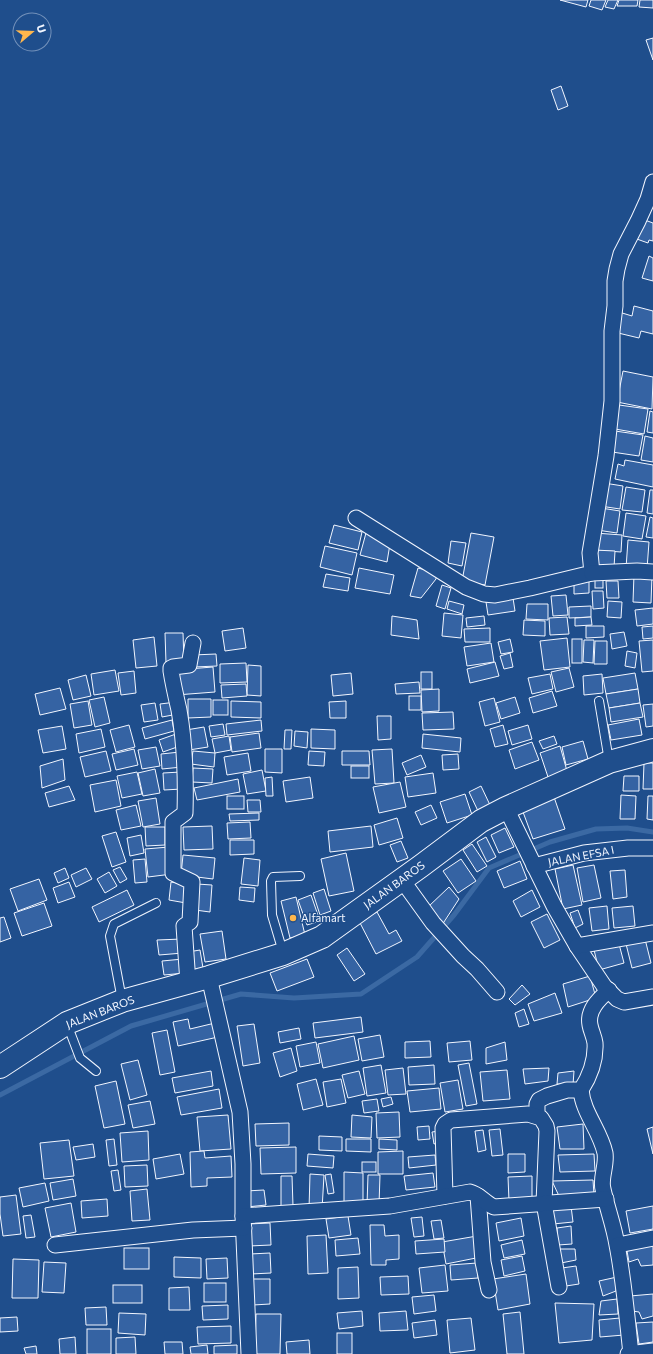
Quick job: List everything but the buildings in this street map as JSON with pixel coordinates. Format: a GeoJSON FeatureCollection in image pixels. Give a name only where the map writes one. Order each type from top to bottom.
{"type":"FeatureCollection","features":[{"type":"Feature","properties":{"kind":"main road","name":"JALAN BAROS"},"geometry":{"type":"LineString","coordinates":[[0,1067],[122,1001],[188,983],[210,984],[322,937],[402,880],[481,820],[609,762],[653,750]]}},
{"type":"Feature","properties":{"kind":"street"},"geometry":{"type":"LineString","coordinates":[[592,572],[590,553],[606,456],[612,400],[612,331],[615,306],[615,281],[621,254],[648,199],[653,182]]}},
{"type":"Feature","properties":{"kind":"street"},"geometry":{"type":"LineString","coordinates":[[356,518],[466,587],[484,594],[495,595],[530,588],[592,572],[653,572]]}},
{"type":"Feature","properties":{"kind":"street"},"geometry":{"type":"LineString","coordinates":[[188,983],[184,926],[190,922],[192,882],[173,873],[173,822],[185,814],[186,788],[185,758],[171,671],[173,667],[189,665],[193,643]]}},
{"type":"Feature","properties":{"kind":"street"},"geometry":{"type":"LineString","coordinates":[[506,808],[554,906],[577,946],[609,990],[617,999],[624,1002],[653,997]]}},
{"type":"Feature","properties":{"kind":"street","name":"JALAN EFSA I"},"geometry":{"type":"LineString","coordinates":[[533,863],[584,853],[628,848],[653,848]]}},
{"type":"Feature","properties":{"kind":"street"},"geometry":{"type":"LineString","coordinates":[[402,880],[433,923],[497,992]]}},
{"type":"Feature","properties":{"kind":"street"},"geometry":{"type":"LineString","coordinates":[[577,946],[653,933]]}},
{"type":"Feature","properties":{"kind":"street"},"geometry":{"type":"LineString","coordinates":[[210,984],[240,1112],[249,1354]]}},
{"type":"Feature","properties":{"kind":"street"},"geometry":{"type":"LineString","coordinates":[[609,990],[597,1002],[591,1014],[589,1021],[594,1042],[594,1057],[588,1076],[580,1090],[583,1104],[600,1138],[604,1151],[605,1164],[602,1184],[618,1245],[631,1354]]}},
{"type":"Feature","properties":{"kind":"street"},"geometry":{"type":"LineString","coordinates":[[537,1116],[537,1104],[539,1100],[568,1090],[580,1090]]}},
{"type":"Feature","properties":{"kind":"street"},"geometry":{"type":"LineString","coordinates":[[445,1196],[443,1128],[445,1124],[451,1120],[528,1114],[541,1118],[547,1131],[544,1203],[559,1287]]}},
{"type":"Feature","properties":{"kind":"street"},"geometry":{"type":"LineString","coordinates":[[54,1245],[390,1206],[470,1192],[474,1193],[494,1207],[606,1199]]}},
{"type":"Feature","properties":{"kind":"street"},"geometry":{"type":"LineString","coordinates":[[478,1196],[483,1262],[489,1290]]}},
{"type":"Feature","properties":{"kind":"street"},"geometry":{"type":"LineString","coordinates":[[618,1245],[653,1238]]}},
{"type":"Feature","properties":{"kind":"street"},"geometry":{"type":"LineString","coordinates":[[628,1354],[653,1351]]}},
{"type":"Feature","properties":{"kind":"lane"},"geometry":{"type":"LineString","coordinates":[[599,701],[609,762]]}},
{"type":"Feature","properties":{"kind":"lane"},"geometry":{"type":"LineString","coordinates":[[284,954],[272,915],[271,881],[273,878],[300,876]]}},
{"type":"Feature","properties":{"kind":"lane"},"geometry":{"type":"LineString","coordinates":[[122,1001],[110,936],[114,924],[156,903]]}},
{"type":"Feature","properties":{"kind":"lane"},"geometry":{"type":"LineString","coordinates":[[70,1030],[80,1058],[96,1071]]}},
{"type":"Feature","properties":{"kind":"waterway"},"geometry":{"type":"LineString","coordinates":[[0,1095],[131,1026],[241,994],[294,998],[361,994],[417,957],[454,915],[489,868],[550,842],[596,829],[627,828],[653,832]]}},
{"type":"Feature","properties":{"kind":"place","name":"Alfamart"},"geometry":{"type":"Point","coordinates":[293,918]}}]}
